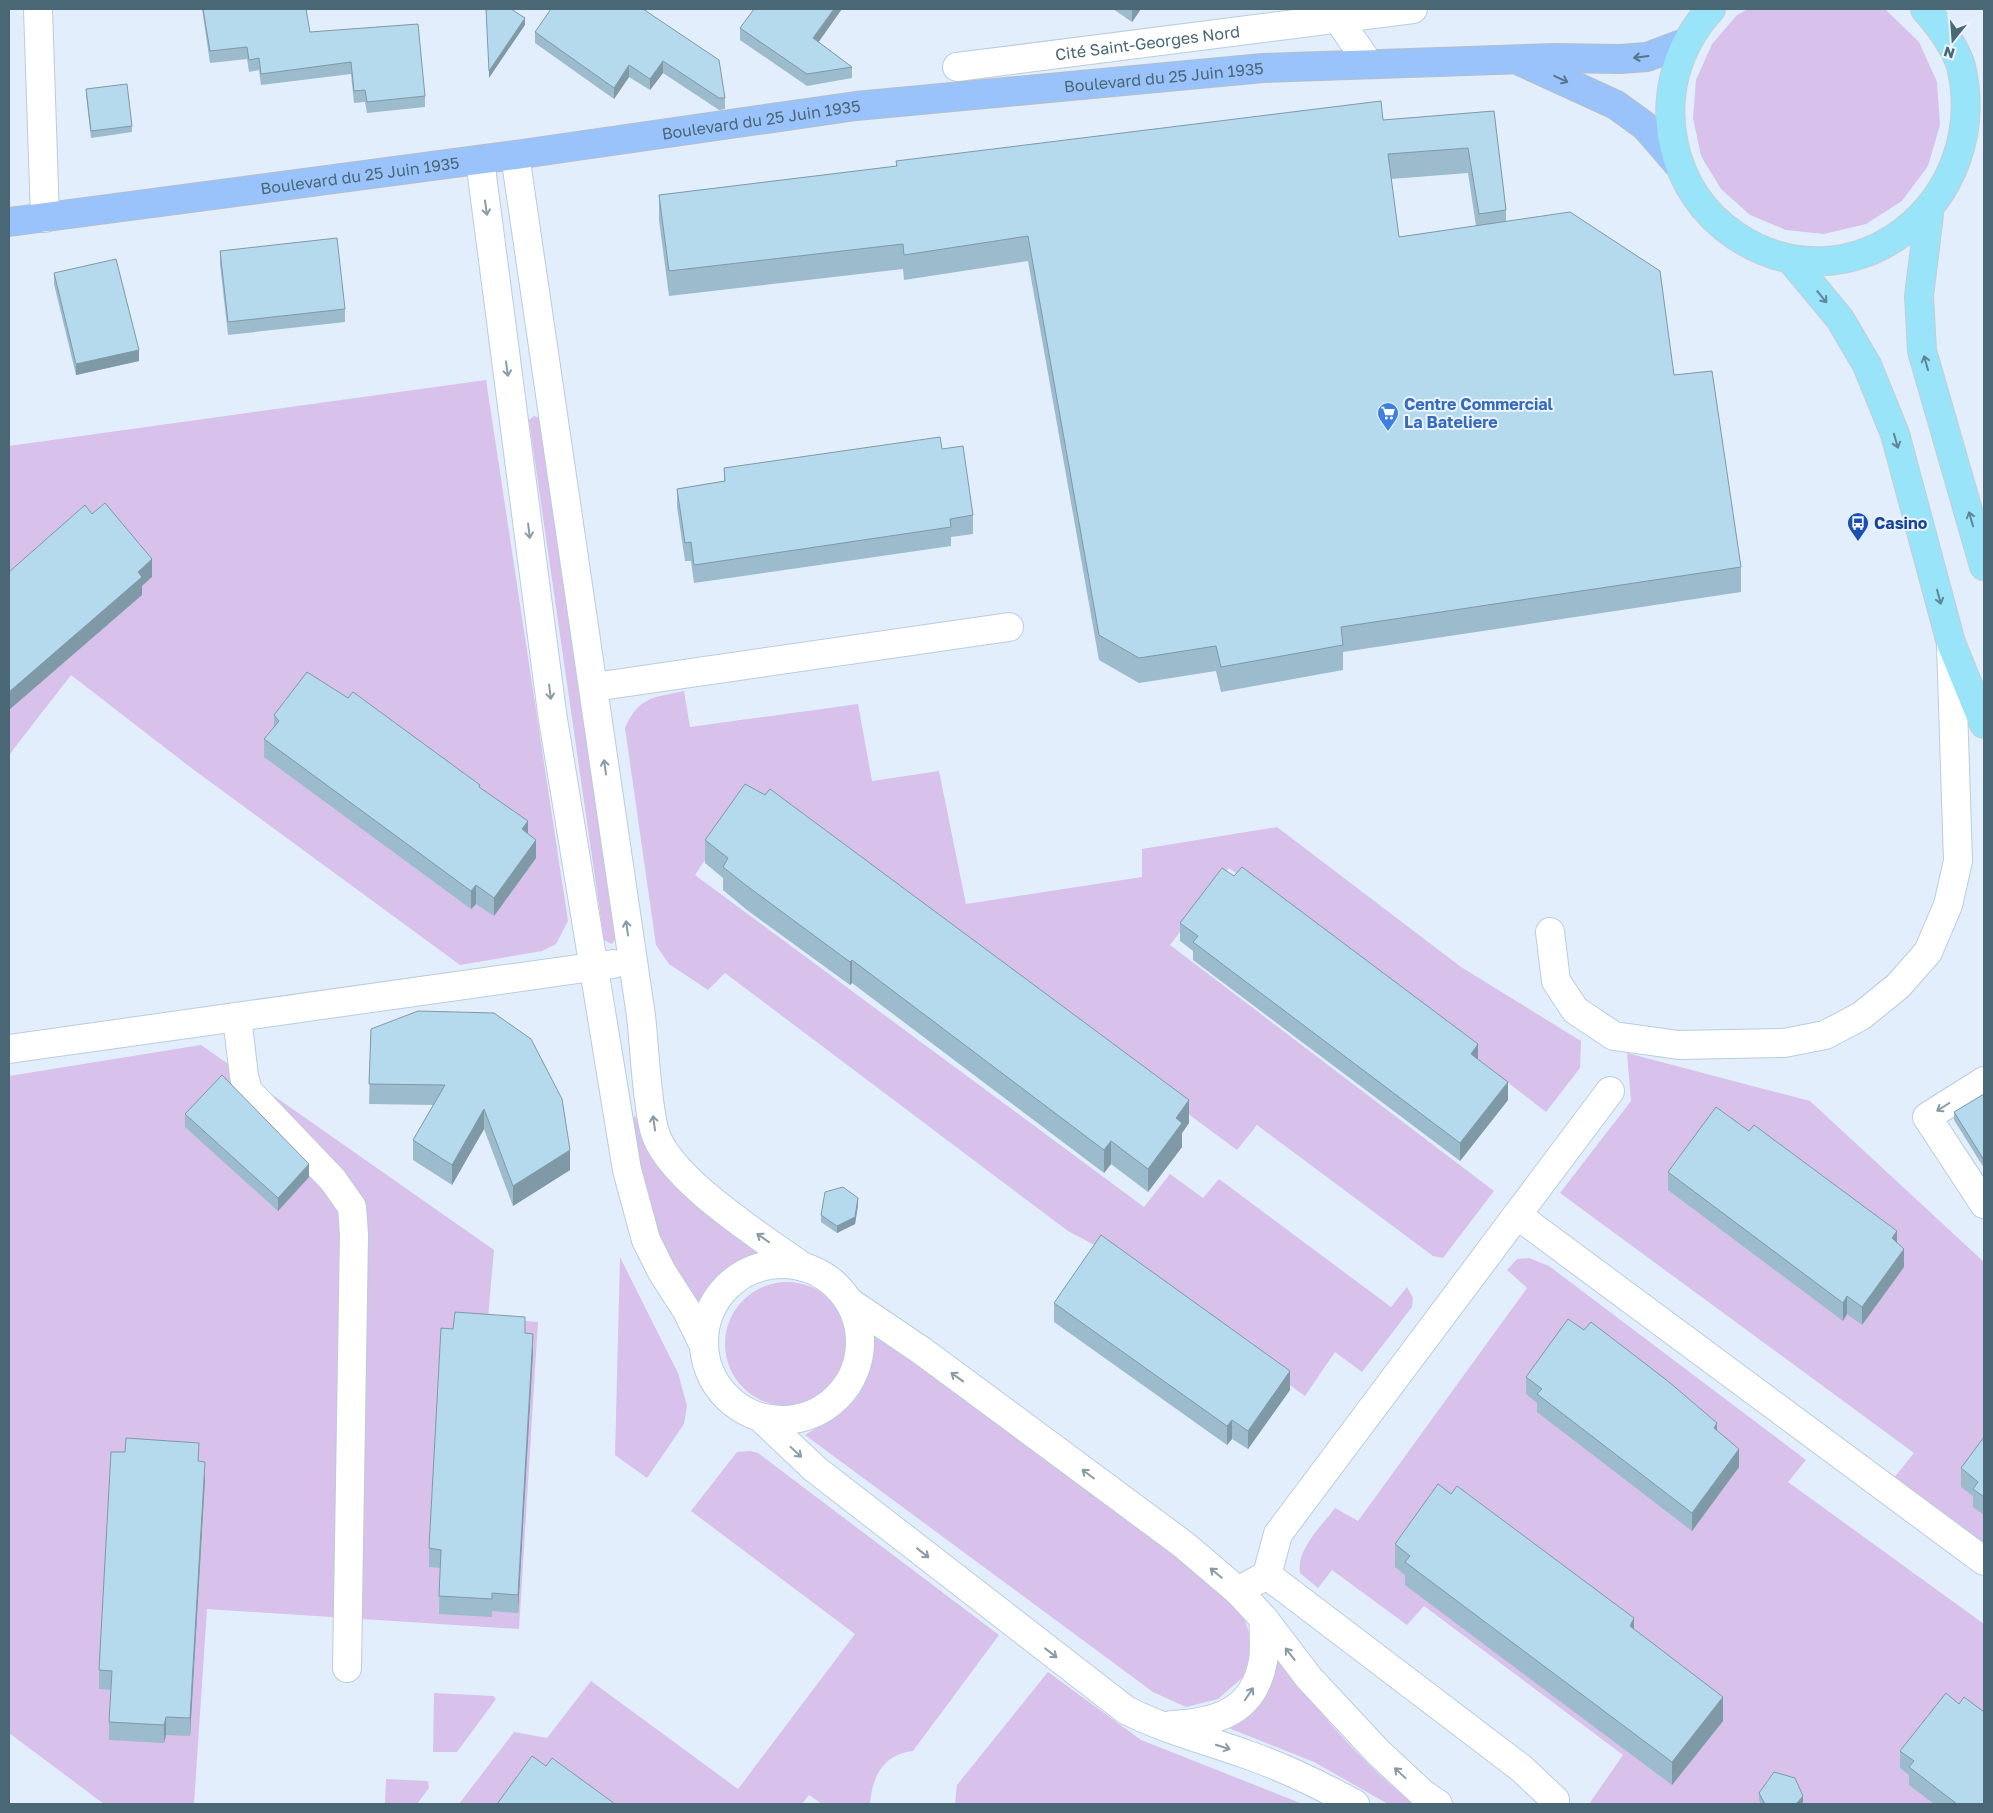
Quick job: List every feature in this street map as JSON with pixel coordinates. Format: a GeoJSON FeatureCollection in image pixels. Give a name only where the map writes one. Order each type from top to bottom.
{"type":"FeatureCollection","features":[{"type":"Feature","properties":{"kind":"highway"},"geometry":{"type":"LineString","coordinates":[[1711,9],[1686,42],[1672,81],[1669,122],[1677,163],[1695,198],[1722,226],[1754,248],[1791,260],[1828,262],[1866,255],[1900,239],[1929,215],[1952,182],[1966,145],[1968,106],[1961,66],[1940,20],[1925,9]]}},
{"type":"Feature","properties":{"kind":"highway"},"geometry":{"type":"LineString","coordinates":[[1929,215],[1919,296],[1922,351],[1984,566]]}},
{"type":"Feature","properties":{"kind":"highway"},"geometry":{"type":"LineString","coordinates":[[1791,260],[1840,319],[1867,365],[1895,434],[1951,643],[1984,724]]}},
{"type":"Feature","properties":{"kind":"main road","name":"Boulevard du 25 Juin 1935"},"geometry":{"type":"LineString","coordinates":[[9,222],[480,160],[856,106],[1263,68],[1516,59],[1620,59],[1647,57],[1686,42]]}},
{"type":"Feature","properties":{"kind":"main road"},"geometry":{"type":"LineString","coordinates":[[1516,59],[1616,105],[1646,126],[1677,163]]}},
{"type":"Feature","properties":{"kind":"street"},"geometry":{"type":"LineString","coordinates":[[38,9],[45,218]]}},
{"type":"Feature","properties":{"kind":"street","name":"Cité Saint-Georges Nord"},"geometry":{"type":"LineString","coordinates":[[957,67],[1335,14],[1413,9]]}},
{"type":"Feature","properties":{"kind":"street"},"geometry":{"type":"LineString","coordinates":[[1335,14],[1369,64]]}},
{"type":"Feature","properties":{"kind":"street"},"geometry":{"type":"LineString","coordinates":[[516,155],[641,1016],[654,1131],[670,1160],[674,1167],[730,1215],[802,1266],[822,1274],[838,1287],[851,1303],[922,1351],[1184,1545],[1238,1591],[1264,1619],[1309,1678],[1378,1752],[1422,1794],[1438,1804]]}},
{"type":"Feature","properties":{"kind":"street"},"geometry":{"type":"LineString","coordinates":[[480,160],[552,713],[628,1170],[646,1240],[662,1272],[687,1311],[703,1344],[710,1373],[723,1394],[742,1410],[761,1418],[787,1421],[814,1415],[836,1401],[852,1379],[861,1354],[860,1328],[851,1303]]}},
{"type":"Feature","properties":{"kind":"street"},"geometry":{"type":"LineString","coordinates":[[594,688],[1009,626]]}},
{"type":"Feature","properties":{"kind":"street"},"geometry":{"type":"LineString","coordinates":[[1550,932],[1556,981],[1575,1010],[1614,1036],[1679,1045],[1784,1043],[1825,1035],[1860,1016],[1898,986],[1928,952],[1948,905],[1958,861],[1951,643]]}},
{"type":"Feature","properties":{"kind":"street"},"geometry":{"type":"LineString","coordinates":[[9,1049],[632,962]]}},
{"type":"Feature","properties":{"kind":"street"},"geometry":{"type":"LineString","coordinates":[[237,1017],[244,1076],[248,1091],[333,1180],[352,1207],[354,1235],[347,1668]]}},
{"type":"Feature","properties":{"kind":"street"},"geometry":{"type":"LineString","coordinates":[[1984,1081],[1928,1117],[1984,1204]]}},
{"type":"Feature","properties":{"kind":"street"},"geometry":{"type":"LineString","coordinates":[[1238,1591],[1267,1575],[1278,1534],[1610,1091]]}},
{"type":"Feature","properties":{"kind":"street"},"geometry":{"type":"LineString","coordinates":[[1517,1215],[1984,1561]]}},
{"type":"Feature","properties":{"kind":"street"},"geometry":{"type":"LineString","coordinates":[[703,1344],[706,1320],[717,1298],[734,1281],[755,1268],[779,1264],[802,1266]]}},
{"type":"Feature","properties":{"kind":"street"},"geometry":{"type":"LineString","coordinates":[[761,1418],[815,1469],[1126,1710],[1158,1726],[1249,1755],[1303,1776],[1355,1804]]}},
{"type":"Feature","properties":{"kind":"street"},"geometry":{"type":"LineString","coordinates":[[1267,1575],[1521,1768],[1555,1800],[1555,1804]]}},
{"type":"Feature","properties":{"kind":"street"},"geometry":{"type":"LineString","coordinates":[[1158,1726],[1200,1724],[1225,1716],[1245,1701],[1258,1680],[1262,1666],[1264,1619]]}},
{"type":"Feature","properties":{"kind":"shaded area"},"geometry":{"type":"Polygon","coordinates":[[[1748,9],[1885,9],[1919,42],[1937,82],[1940,125],[1928,166],[1902,201],[1866,224],[1824,234],[1786,230],[1750,215],[1721,189],[1701,156],[1693,118],[1696,80],[1712,44],[1737,15],[1748,9]]]}},
{"type":"Feature","properties":{"kind":"shaded area"},"geometry":{"type":"Polygon","coordinates":[[[486,380],[568,921],[556,944],[542,951],[460,965],[190,767],[71,675],[9,755],[9,446],[486,380]]]}},
{"type":"Feature","properties":{"kind":"shaded area"},"geometry":{"type":"Polygon","coordinates":[[[534,416],[540,418],[617,937],[612,944],[604,940],[529,420],[534,416]]]}},
{"type":"Feature","properties":{"kind":"shaded area"},"geometry":{"type":"Polygon","coordinates":[[[684,691],[690,727],[858,704],[872,781],[939,771],[966,904],[1142,877],[1142,849],[1277,827],[1461,967],[1581,1041],[1580,1068],[1546,1112],[1229,868],[1170,945],[1494,1191],[1443,1258],[1433,1256],[1257,1125],[1237,1150],[751,791],[695,875],[1144,1207],[1170,1174],[1203,1198],[1219,1179],[1391,1307],[1407,1287],[1413,1298],[1412,1307],[1362,1372],[1335,1352],[1305,1396],[1102,1249],[1068,1231],[725,973],[708,990],[669,964],[656,945],[625,728],[636,710],[648,700],[684,691]]]}},
{"type":"Feature","properties":{"kind":"shaded area"},"geometry":{"type":"Polygon","coordinates":[[[201,1045],[494,1250],[488,1318],[538,1322],[519,1629],[207,1609],[194,1804],[104,1804],[9,1733],[9,1076],[201,1045]]]}},
{"type":"Feature","properties":{"kind":"shaded area"},"geometry":{"type":"Polygon","coordinates":[[[1627,1053],[1810,1101],[1984,1262],[1984,1545],[1893,1479],[1914,1453],[1560,1193],[1631,1101],[1627,1053]]]}},
{"type":"Feature","properties":{"kind":"shaded area"},"geometry":{"type":"Polygon","coordinates":[[[635,1116],[657,1164],[682,1191],[763,1252],[740,1262],[723,1273],[710,1289],[698,1311],[662,1246],[638,1168],[631,1119],[635,1116]]]}},
{"type":"Feature","properties":{"kind":"shaded area"},"geometry":{"type":"Polygon","coordinates":[[[620,1257],[678,1373],[687,1406],[684,1424],[647,1478],[615,1455],[620,1257]]]}},
{"type":"Feature","properties":{"kind":"shaded area"},"geometry":{"type":"Polygon","coordinates":[[[1529,1258],[1549,1266],[1806,1460],[1788,1482],[1984,1624],[1984,1804],[1589,1804],[1623,1755],[1424,1606],[1407,1625],[1332,1570],[1318,1588],[1300,1573],[1302,1555],[1306,1547],[1335,1508],[1358,1521],[1527,1288],[1507,1270],[1517,1259],[1529,1258]]]}},
{"type":"Feature","properties":{"kind":"shaded area"},"geometry":{"type":"Polygon","coordinates":[[[787,1282],[811,1287],[831,1300],[844,1320],[849,1344],[844,1368],[831,1388],[811,1401],[787,1406],[763,1401],[743,1388],[730,1368],[725,1344],[730,1320],[743,1300],[763,1287],[787,1282]]]}},
{"type":"Feature","properties":{"kind":"shaded area"},"geometry":{"type":"Polygon","coordinates":[[[875,1332],[1204,1578],[1243,1614],[1253,1645],[1243,1677],[1218,1699],[1186,1707],[1153,1692],[805,1435],[838,1415],[858,1396],[869,1371],[875,1332]]]}},
{"type":"Feature","properties":{"kind":"shaded area"},"geometry":{"type":"Polygon","coordinates":[[[750,1451],[758,1453],[999,1635],[913,1751],[894,1757],[881,1768],[873,1784],[870,1804],[822,1804],[809,1795],[802,1804],[459,1804],[514,1732],[547,1738],[591,1681],[738,1789],[855,1634],[691,1511],[737,1452],[750,1451]]]}},
{"type":"Feature","properties":{"kind":"shaded area"},"geometry":{"type":"Polygon","coordinates":[[[1276,1657],[1340,1735],[1394,1788],[1414,1804],[1388,1804],[1314,1762],[1226,1727],[1255,1705],[1266,1692],[1276,1657]]]}},
{"type":"Feature","properties":{"kind":"shaded area"},"geometry":{"type":"Polygon","coordinates":[[[1048,1672],[1141,1740],[1303,1804],[955,1804],[957,1785],[1048,1672]]]}},
{"type":"Feature","properties":{"kind":"shaded area"},"geometry":{"type":"Polygon","coordinates":[[[434,1693],[493,1696],[496,1699],[457,1752],[433,1752],[434,1693]]]}},
{"type":"Feature","properties":{"kind":"shaded area"},"geometry":{"type":"Polygon","coordinates":[[[386,1779],[428,1781],[429,1788],[417,1804],[385,1804],[386,1779]]]}},
{"type":"Feature","properties":{"kind":"building"},"geometry":{"type":"Polygon","coordinates":[[[203,9],[306,9],[310,32],[418,24],[425,96],[367,102],[365,90],[354,91],[351,62],[261,74],[259,58],[249,60],[247,47],[210,51],[203,9]]]}},
{"type":"Feature","properties":{"kind":"building"},"geometry":{"type":"Polygon","coordinates":[[[486,9],[511,9],[525,18],[489,71],[486,9]]]}},
{"type":"Feature","properties":{"kind":"building"},"geometry":{"type":"Polygon","coordinates":[[[551,9],[643,9],[719,60],[725,98],[719,98],[663,61],[650,79],[629,65],[614,88],[535,32],[551,9]]]}},
{"type":"Feature","properties":{"kind":"building"},"geometry":{"type":"Polygon","coordinates":[[[754,9],[834,9],[813,38],[852,67],[807,74],[740,28],[754,9]]]}},
{"type":"Feature","properties":{"kind":"building"},"geometry":{"type":"Polygon","coordinates":[[[127,84],[132,126],[91,131],[86,89],[127,84]]]}},
{"type":"Feature","properties":{"kind":"building","name":"Centre Commercial La Bateliere"},"geometry":{"type":"Polygon","coordinates":[[[1381,101],[1383,120],[1494,111],[1506,210],[1479,214],[1468,148],[1388,154],[1399,237],[1570,212],[1660,271],[1674,375],[1712,371],[1741,567],[1341,627],[1343,645],[1221,667],[1216,646],[1139,658],[1099,635],[1028,236],[904,255],[903,244],[669,271],[659,195],[897,166],[896,161],[1381,101]]]}},
{"type":"Feature","properties":{"kind":"building"},"geometry":{"type":"Polygon","coordinates":[[[337,238],[345,309],[228,322],[220,251],[337,238]]]}},
{"type":"Feature","properties":{"kind":"building"},"geometry":{"type":"Polygon","coordinates":[[[116,259],[139,350],[76,364],[54,273],[116,259]]]}},
{"type":"Feature","properties":{"kind":"building"},"geometry":{"type":"Polygon","coordinates":[[[940,437],[942,449],[963,446],[973,515],[950,519],[951,527],[694,565],[691,542],[685,543],[677,489],[725,481],[724,468],[940,437]]]}},
{"type":"Feature","properties":{"kind":"building"},"geometry":{"type":"Polygon","coordinates":[[[105,503],[152,559],[138,572],[142,577],[9,692],[9,572],[85,505],[92,514],[105,503]]]}},
{"type":"Feature","properties":{"kind":"building"},"geometry":{"type":"Polygon","coordinates":[[[307,672],[348,698],[353,692],[480,785],[479,787],[528,821],[522,829],[536,840],[494,898],[476,885],[471,891],[264,739],[279,721],[274,715],[307,672]]]}},
{"type":"Feature","properties":{"kind":"building"},"geometry":{"type":"Polygon","coordinates":[[[745,784],[765,795],[770,789],[1189,1100],[1176,1118],[1182,1123],[1148,1169],[1111,1141],[1104,1150],[852,960],[850,962],[723,867],[728,858],[705,840],[745,784]]]}},
{"type":"Feature","properties":{"kind":"building"},"geometry":{"type":"Polygon","coordinates":[[[1242,867],[1478,1044],[1471,1054],[1508,1082],[1460,1143],[1193,942],[1198,936],[1180,923],[1222,868],[1234,876],[1242,867]]]}},
{"type":"Feature","properties":{"kind":"building"},"geometry":{"type":"Polygon","coordinates":[[[418,1011],[494,1013],[531,1039],[562,1099],[570,1150],[513,1186],[484,1109],[452,1165],[413,1140],[445,1085],[369,1084],[371,1029],[418,1011]]]}},
{"type":"Feature","properties":{"kind":"building"},"geometry":{"type":"Polygon","coordinates":[[[222,1075],[309,1164],[278,1198],[185,1114],[222,1075]]]}},
{"type":"Feature","properties":{"kind":"building"},"geometry":{"type":"Polygon","coordinates":[[[1984,1094],[1984,1160],[1954,1112],[1984,1094]]]}},
{"type":"Feature","properties":{"kind":"building"},"geometry":{"type":"Polygon","coordinates":[[[1716,1107],[1749,1131],[1754,1125],[1897,1231],[1892,1238],[1904,1249],[1862,1307],[1847,1296],[1843,1303],[1668,1172],[1716,1107]]]}},
{"type":"Feature","properties":{"kind":"building"},"geometry":{"type":"Polygon","coordinates":[[[843,1187],[858,1198],[855,1217],[837,1226],[821,1215],[825,1192],[843,1187]]]}},
{"type":"Feature","properties":{"kind":"building"},"geometry":{"type":"Polygon","coordinates":[[[1101,1235],[1290,1371],[1248,1431],[1232,1420],[1227,1426],[1054,1303],[1101,1235]]]}},
{"type":"Feature","properties":{"kind":"building"},"geometry":{"type":"Polygon","coordinates":[[[455,1312],[525,1317],[525,1333],[533,1334],[518,1595],[492,1593],[492,1599],[439,1596],[441,1550],[429,1548],[441,1328],[453,1329],[455,1312]]]}},
{"type":"Feature","properties":{"kind":"building"},"geometry":{"type":"Polygon","coordinates":[[[1568,1319],[1584,1330],[1591,1322],[1669,1382],[1717,1423],[1714,1428],[1739,1449],[1692,1513],[1537,1394],[1542,1389],[1526,1377],[1568,1319]]]}},
{"type":"Feature","properties":{"kind":"building"},"geometry":{"type":"Polygon","coordinates":[[[1984,1437],[1984,1497],[1973,1489],[1978,1482],[1961,1468],[1984,1437]]]}},
{"type":"Feature","properties":{"kind":"building"},"geometry":{"type":"Polygon","coordinates":[[[126,1438],[199,1443],[198,1461],[205,1462],[190,1718],[166,1717],[164,1725],[109,1722],[112,1671],[99,1670],[111,1452],[125,1452],[126,1438]]]}},
{"type":"Feature","properties":{"kind":"building"},"geometry":{"type":"Polygon","coordinates":[[[1438,1484],[1451,1494],[1457,1486],[1634,1618],[1630,1626],[1723,1697],[1672,1762],[1405,1562],[1410,1556],[1395,1544],[1438,1484]]]}},
{"type":"Feature","properties":{"kind":"building"},"geometry":{"type":"Polygon","coordinates":[[[1946,1693],[1959,1704],[1964,1697],[1984,1712],[1984,1804],[1957,1804],[1909,1767],[1914,1761],[1900,1751],[1946,1693]]]}},
{"type":"Feature","properties":{"kind":"building"},"geometry":{"type":"Polygon","coordinates":[[[532,1756],[546,1766],[552,1758],[615,1804],[497,1804],[532,1756]]]}},
{"type":"Feature","properties":{"kind":"building"},"geometry":{"type":"Polygon","coordinates":[[[1774,1772],[1795,1778],[1803,1796],[1796,1804],[1765,1804],[1759,1793],[1774,1772]]]}},
{"type":"Feature","properties":{"kind":"place","name":"Centre Commercial La Bateliere"},"geometry":{"type":"Point","coordinates":[1388,432]}},
{"type":"Feature","properties":{"kind":"place","name":"Casino"},"geometry":{"type":"Point","coordinates":[1858,542]}}]}
